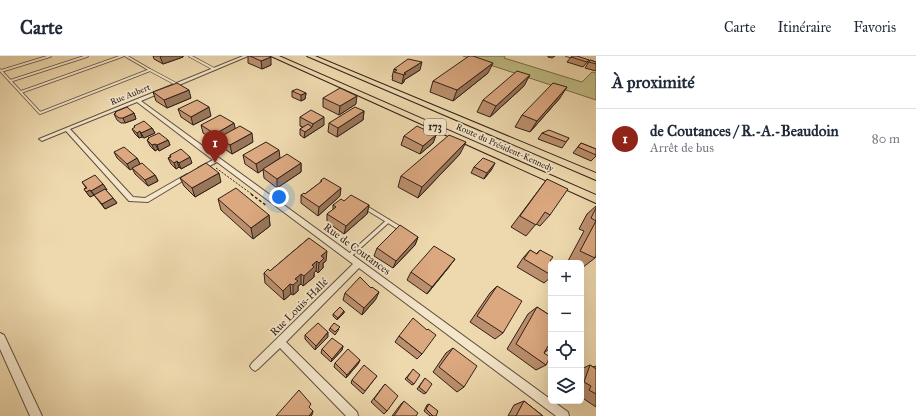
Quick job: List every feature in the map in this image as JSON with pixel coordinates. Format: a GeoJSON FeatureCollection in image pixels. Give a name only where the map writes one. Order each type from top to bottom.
{"type":"FeatureCollection","features":[{"type":"Feature","properties":{"kind":"main road","name":"Route du Président-Kennedy"},"geometry":{"type":"LineString","coordinates":[[274,56],[596,199]]}},
{"type":"Feature","properties":{"kind":"main road","name":"Route du Président-Kennedy"},"geometry":{"type":"LineString","coordinates":[[310,56],[596,178]]}},
{"type":"Feature","properties":{"kind":"main road"},"geometry":{"type":"LineString","coordinates":[[524,166],[521,162],[521,158],[532,154],[542,154]]}},
{"type":"Feature","properties":{"kind":"street","name":"Rue Aubert"},"geometry":{"type":"LineString","coordinates":[[42,139],[246,56]]}},
{"type":"Feature","properties":{"kind":"street"},"geometry":{"type":"LineString","coordinates":[[568,56],[596,64]]}},
{"type":"Feature","properties":{"kind":"street","name":"Rue de Coutances"},"geometry":{"type":"LineString","coordinates":[[137,100],[564,416]]}},
{"type":"Feature","properties":{"kind":"street"},"geometry":{"type":"LineString","coordinates":[[67,129],[131,199],[146,200],[217,160]]}},
{"type":"Feature","properties":{"kind":"street","name":"Rue Louis-Hallé"},"geometry":{"type":"LineString","coordinates":[[255,366],[358,264]]}},
{"type":"Feature","properties":{"kind":"street"},"geometry":{"type":"LineString","coordinates":[[0,338],[36,416]]}},
{"type":"Feature","properties":{"kind":"street"},"geometry":{"type":"LineString","coordinates":[[280,342],[353,416]]}},
{"type":"Feature","properties":{"kind":"lane"},"geometry":{"type":"LineString","coordinates":[[50,56],[0,71],[40,113],[150,70]]}},
{"type":"Feature","properties":{"kind":"lane"},"geometry":{"type":"LineString","coordinates":[[10,81],[87,56]]}},
{"type":"Feature","properties":{"kind":"lane"},"geometry":{"type":"LineString","coordinates":[[21,92],[122,56]]}},
{"type":"Feature","properties":{"kind":"lane"},"geometry":{"type":"LineString","coordinates":[[126,56],[176,84]]}},
{"type":"Feature","properties":{"kind":"lane"},"geometry":{"type":"LineString","coordinates":[[190,56],[214,69]]}},
{"type":"Feature","properties":{"kind":"lane"},"geometry":{"type":"LineString","coordinates":[[359,203],[406,233]]}},
{"type":"Feature","properties":{"kind":"lane"},"geometry":{"type":"LineString","coordinates":[[348,256],[388,221]]}},
{"type":"Feature","properties":{"kind":"shaded area"},"geometry":{"type":"Polygon","coordinates":[[[463,56],[505,56],[504,58],[582,82],[592,72],[596,73],[596,100],[463,56]]]}},
{"type":"Feature","properties":{"kind":"building"},"geometry":{"type":"Polygon","coordinates":[[[250,56],[269,56],[271,57],[261,61],[250,56]]]}},
{"type":"Feature","properties":{"kind":"building"},"geometry":{"type":"Polygon","coordinates":[[[469,56],[493,63],[457,90],[433,81],[469,56]]]}},
{"type":"Feature","properties":{"kind":"building"},"geometry":{"type":"Polygon","coordinates":[[[571,57],[589,60],[587,62],[571,57]]]}},
{"type":"Feature","properties":{"kind":"building"},"geometry":{"type":"Polygon","coordinates":[[[408,59],[422,62],[404,73],[406,74],[404,75],[394,72],[397,70],[394,69],[408,59]]]}},
{"type":"Feature","properties":{"kind":"building"},"geometry":{"type":"Polygon","coordinates":[[[590,60],[596,62],[596,64],[589,62],[590,60]]]}},
{"type":"Feature","properties":{"kind":"building"},"geometry":{"type":"Polygon","coordinates":[[[517,71],[530,75],[496,106],[483,100],[517,71]]]}},
{"type":"Feature","properties":{"kind":"building"},"geometry":{"type":"Polygon","coordinates":[[[177,83],[189,90],[164,100],[153,92],[177,83]]]}},
{"type":"Feature","properties":{"kind":"building"},"geometry":{"type":"Polygon","coordinates":[[[553,83],[567,87],[537,121],[522,115],[553,83]]]}},
{"type":"Feature","properties":{"kind":"building"},"geometry":{"type":"Polygon","coordinates":[[[340,88],[357,96],[340,106],[323,98],[340,88]]]}},
{"type":"Feature","properties":{"kind":"building"},"geometry":{"type":"Polygon","coordinates":[[[297,89],[306,93],[301,95],[292,91],[297,89]]]}},
{"type":"Feature","properties":{"kind":"building"},"geometry":{"type":"Polygon","coordinates":[[[197,100],[209,107],[191,117],[178,109],[197,100]]]}},
{"type":"Feature","properties":{"kind":"building"},"geometry":{"type":"Polygon","coordinates":[[[127,107],[134,113],[123,118],[119,118],[114,114],[116,113],[115,112],[127,107]]]}},
{"type":"Feature","properties":{"kind":"building"},"geometry":{"type":"Polygon","coordinates":[[[355,107],[364,111],[338,128],[329,123],[355,107]]]}},
{"type":"Feature","properties":{"kind":"building"},"geometry":{"type":"Polygon","coordinates":[[[311,110],[324,117],[313,124],[300,117],[311,110]]]}},
{"type":"Feature","properties":{"kind":"building"},"geometry":{"type":"Polygon","coordinates":[[[220,115],[234,123],[215,134],[201,125],[220,115]]]}},
{"type":"Feature","properties":{"kind":"building"},"geometry":{"type":"Polygon","coordinates":[[[144,121],[152,128],[141,133],[140,131],[137,133],[132,129],[135,127],[134,126],[144,121]]]}},
{"type":"Feature","properties":{"kind":"building"},"geometry":{"type":"Polygon","coordinates":[[[308,124],[312,127],[305,132],[300,129],[308,124]]]}},
{"type":"Feature","properties":{"kind":"building"},"geometry":{"type":"Polygon","coordinates":[[[240,126],[252,133],[230,145],[218,138],[240,126]]]}},
{"type":"Feature","properties":{"kind":"building"},"geometry":{"type":"Polygon","coordinates":[[[417,126],[436,135],[423,146],[404,136],[417,126]]]}},
{"type":"Feature","properties":{"kind":"building"},"geometry":{"type":"Polygon","coordinates":[[[549,130],[569,138],[566,142],[542,133],[549,130]]]}},
{"type":"Feature","properties":{"kind":"building"},"geometry":{"type":"Polygon","coordinates":[[[159,133],[168,140],[157,145],[152,145],[147,140],[149,139],[148,138],[159,133]]]}},
{"type":"Feature","properties":{"kind":"building"},"geometry":{"type":"Polygon","coordinates":[[[449,135],[466,142],[422,187],[401,176],[449,135]]]}},
{"type":"Feature","properties":{"kind":"building"},"geometry":{"type":"Polygon","coordinates":[[[266,142],[279,150],[256,164],[243,155],[266,142]]]}},
{"type":"Feature","properties":{"kind":"building"},"geometry":{"type":"Polygon","coordinates":[[[581,143],[596,149],[596,155],[578,147],[581,143]]]}},
{"type":"Feature","properties":{"kind":"building"},"geometry":{"type":"Polygon","coordinates":[[[124,147],[137,158],[127,164],[114,152],[124,147]]]}},
{"type":"Feature","properties":{"kind":"building"},"geometry":{"type":"Polygon","coordinates":[[[181,149],[190,157],[179,163],[177,161],[174,163],[168,158],[171,157],[170,155],[181,149]]]}},
{"type":"Feature","properties":{"kind":"building"},"geometry":{"type":"Polygon","coordinates":[[[287,154],[301,163],[277,179],[263,169],[287,154]]]}},
{"type":"Feature","properties":{"kind":"building"},"geometry":{"type":"Polygon","coordinates":[[[483,158],[495,163],[487,173],[474,167],[483,158]]]}},
{"type":"Feature","properties":{"kind":"building"},"geometry":{"type":"Polygon","coordinates":[[[142,163],[155,175],[145,180],[132,168],[142,163]]]}},
{"type":"Feature","properties":{"kind":"building"},"geometry":{"type":"Polygon","coordinates":[[[206,163],[219,173],[192,188],[180,178],[206,163]]]}},
{"type":"Feature","properties":{"kind":"building"},"geometry":{"type":"Polygon","coordinates":[[[95,175],[103,184],[91,191],[86,192],[84,189],[87,188],[82,182],[95,175]]]}},
{"type":"Feature","properties":{"kind":"building"},"geometry":{"type":"Polygon","coordinates":[[[324,178],[341,188],[319,207],[301,195],[304,193],[305,194],[324,178]]]}},
{"type":"Feature","properties":{"kind":"building"},"geometry":{"type":"Polygon","coordinates":[[[547,179],[568,189],[550,215],[545,212],[536,225],[520,216],[547,179]]]}},
{"type":"Feature","properties":{"kind":"building"},"geometry":{"type":"Polygon","coordinates":[[[236,188],[269,215],[251,228],[218,199],[236,188]]]}},
{"type":"Feature","properties":{"kind":"building"},"geometry":{"type":"Polygon","coordinates":[[[105,189],[113,198],[102,204],[94,195],[105,189]]]}},
{"type":"Feature","properties":{"kind":"building"},"geometry":{"type":"Polygon","coordinates":[[[351,195],[369,205],[346,226],[327,214],[336,207],[333,205],[341,199],[344,201],[351,195]]]}},
{"type":"Feature","properties":{"kind":"building"},"geometry":{"type":"Polygon","coordinates":[[[596,208],[596,221],[591,218],[596,208]]]}},
{"type":"Feature","properties":{"kind":"building"},"geometry":{"type":"Polygon","coordinates":[[[596,221],[596,255],[595,258],[580,251],[596,221]]]}},
{"type":"Feature","properties":{"kind":"building"},"geometry":{"type":"Polygon","coordinates":[[[400,225],[418,237],[396,261],[377,248],[400,225]]]}},
{"type":"Feature","properties":{"kind":"building"},"geometry":{"type":"Polygon","coordinates":[[[309,238],[327,251],[321,256],[324,258],[319,263],[317,261],[312,265],[314,267],[304,276],[301,274],[295,279],[298,281],[293,285],[290,284],[283,291],[264,273],[268,269],[270,271],[309,238]]]}},
{"type":"Feature","properties":{"kind":"building"},"geometry":{"type":"Polygon","coordinates":[[[434,246],[455,259],[432,287],[411,272],[434,246]]]}},
{"type":"Feature","properties":{"kind":"building"},"geometry":{"type":"Polygon","coordinates":[[[530,250],[537,254],[540,250],[553,257],[551,260],[548,260],[548,273],[524,259],[530,250]]]}},
{"type":"Feature","properties":{"kind":"building"},"geometry":{"type":"Polygon","coordinates":[[[360,277],[371,288],[372,287],[379,292],[364,308],[345,293],[360,277]]]}},
{"type":"Feature","properties":{"kind":"building"},"geometry":{"type":"Polygon","coordinates":[[[497,286],[522,301],[503,333],[477,316],[497,286]]]}},
{"type":"Feature","properties":{"kind":"building"},"geometry":{"type":"Polygon","coordinates":[[[340,307],[344,311],[338,318],[333,314],[340,307]]]}},
{"type":"Feature","properties":{"kind":"building"},"geometry":{"type":"Polygon","coordinates":[[[537,307],[548,314],[548,346],[544,353],[548,356],[546,365],[516,344],[537,307]]]}},
{"type":"Feature","properties":{"kind":"building"},"geometry":{"type":"Polygon","coordinates":[[[413,318],[427,330],[428,329],[436,335],[422,354],[399,336],[413,318]]]}},
{"type":"Feature","properties":{"kind":"building"},"geometry":{"type":"Polygon","coordinates":[[[318,323],[328,332],[316,346],[305,335],[318,323]]]}},
{"type":"Feature","properties":{"kind":"building"},"geometry":{"type":"Polygon","coordinates":[[[334,323],[340,327],[335,332],[330,328],[334,323]]]}},
{"type":"Feature","properties":{"kind":"building"},"geometry":{"type":"Polygon","coordinates":[[[332,338],[343,346],[332,359],[322,349],[332,338]]]}},
{"type":"Feature","properties":{"kind":"building"},"geometry":{"type":"Polygon","coordinates":[[[453,348],[477,366],[464,387],[439,367],[453,348]]]}},
{"type":"Feature","properties":{"kind":"building"},"geometry":{"type":"Polygon","coordinates":[[[348,349],[360,360],[347,375],[335,363],[348,349]]]}},
{"type":"Feature","properties":{"kind":"building"},"geometry":{"type":"Polygon","coordinates":[[[364,365],[377,376],[365,391],[352,380],[364,365]]]}},
{"type":"Feature","properties":{"kind":"building"},"geometry":{"type":"Polygon","coordinates":[[[590,365],[596,369],[596,394],[589,390],[591,386],[584,382],[590,365]]]}},
{"type":"Feature","properties":{"kind":"building"},"geometry":{"type":"Polygon","coordinates":[[[413,369],[420,375],[414,384],[407,378],[413,369]]]}},
{"type":"Feature","properties":{"kind":"building"},"geometry":{"type":"Polygon","coordinates":[[[425,378],[432,384],[426,393],[419,387],[425,378]]]}},
{"type":"Feature","properties":{"kind":"building"},"geometry":{"type":"Polygon","coordinates":[[[385,384],[398,396],[387,411],[374,399],[385,384]]]}},
{"type":"Feature","properties":{"kind":"building"},"geometry":{"type":"Polygon","coordinates":[[[299,390],[311,404],[309,407],[313,411],[309,416],[276,416],[299,390]]]}},
{"type":"Feature","properties":{"kind":"building"},"geometry":{"type":"Polygon","coordinates":[[[404,401],[418,413],[416,416],[394,416],[404,401]]]}},
{"type":"Feature","properties":{"kind":"building"},"geometry":{"type":"Polygon","coordinates":[[[524,401],[543,416],[516,416],[524,401]]]}},
{"type":"Feature","properties":{"kind":"building"},"geometry":{"type":"Polygon","coordinates":[[[429,404],[438,411],[436,416],[433,416],[426,409],[429,404]]]}},
{"type":"Feature","properties":{"kind":"place","name":"de Coutances / R.-A.-Beaudoin"},"geometry":{"type":"Point","coordinates":[215,163]}}]}
